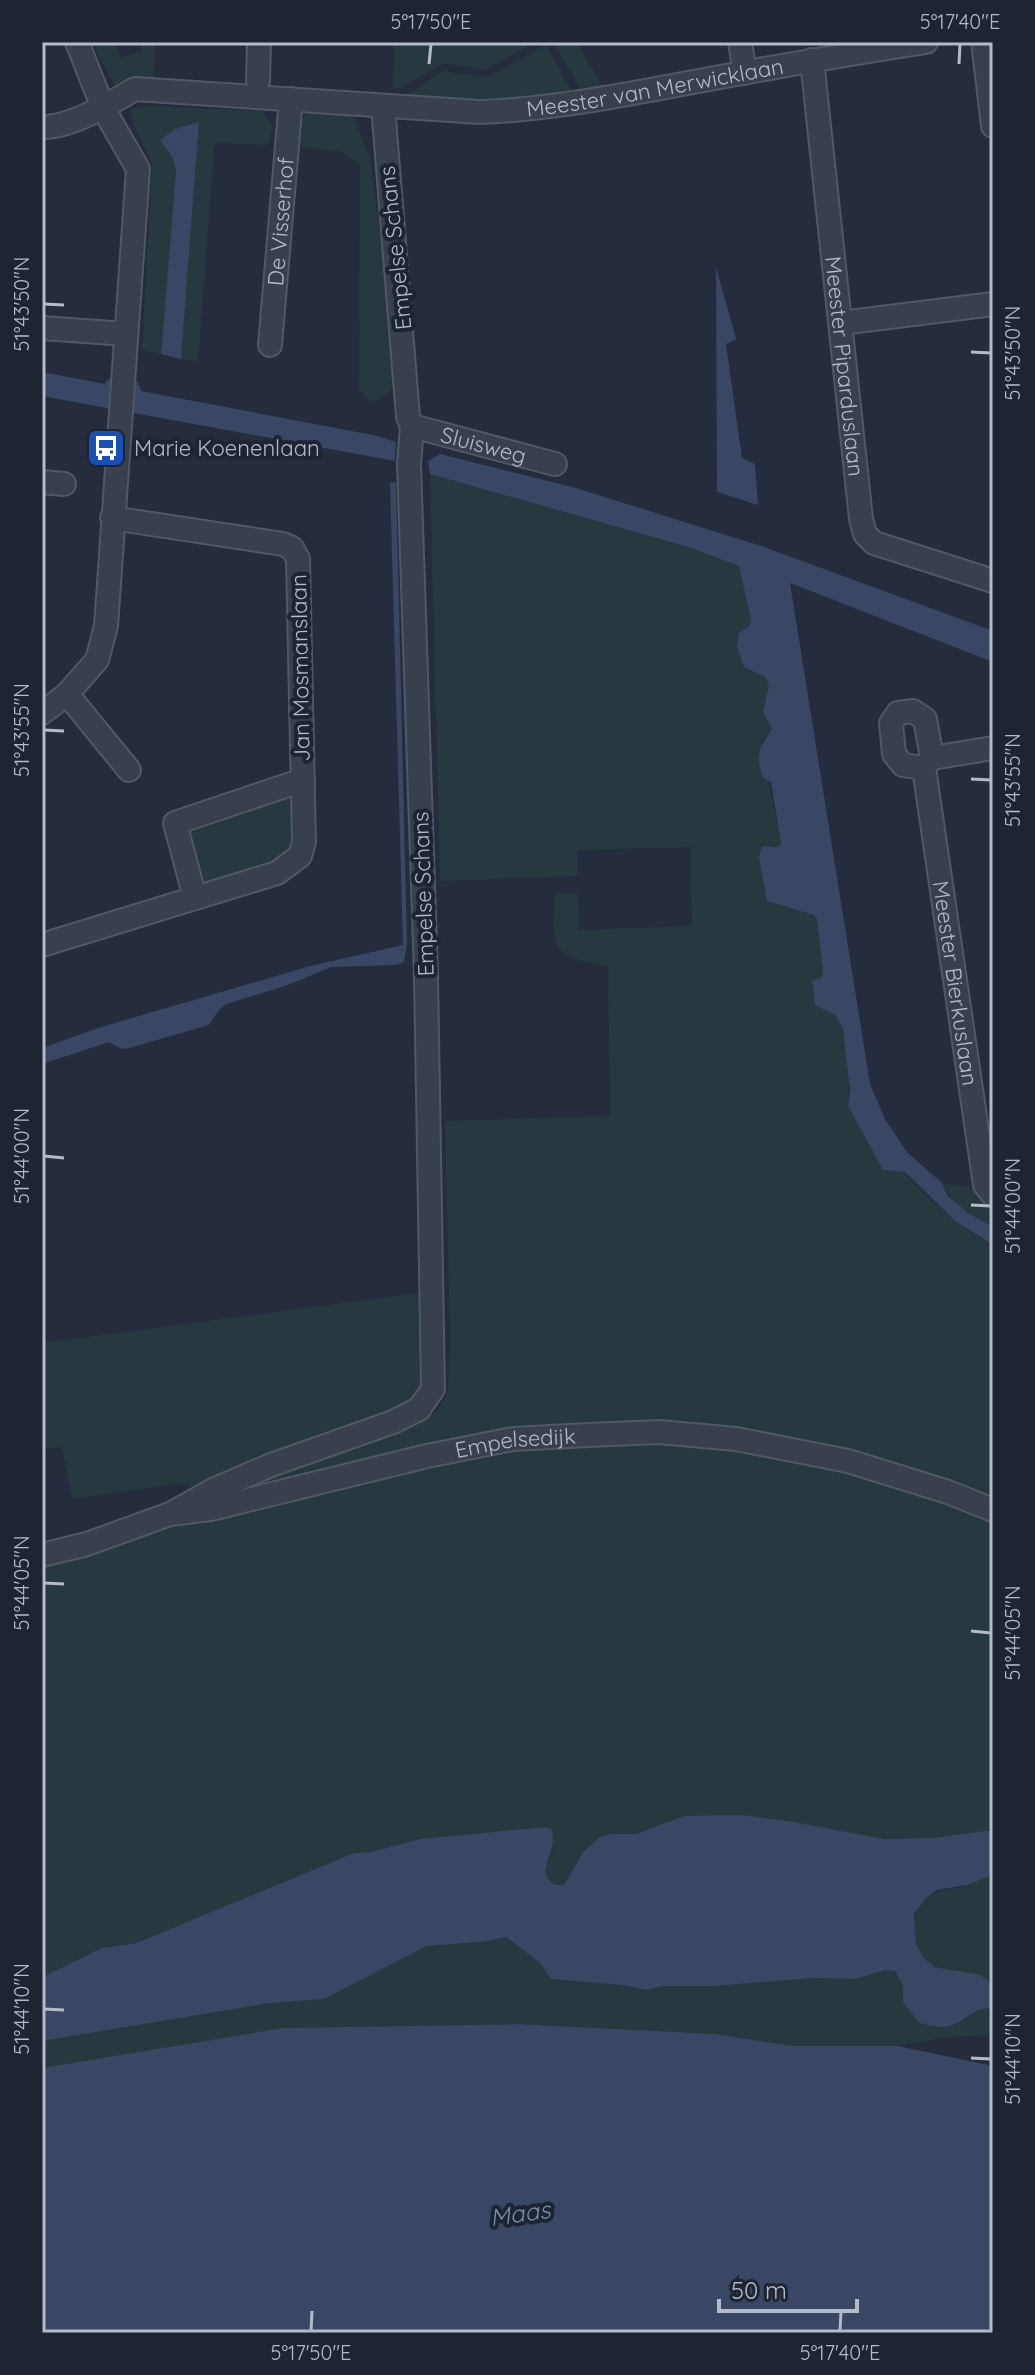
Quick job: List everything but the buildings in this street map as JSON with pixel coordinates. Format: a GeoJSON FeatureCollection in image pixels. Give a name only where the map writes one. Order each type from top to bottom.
{"type":"FeatureCollection","features":[{"type":"Feature","properties":{"kind":"street"},"geometry":{"type":"LineString","coordinates":[[42,713],[67,694],[97,660],[106,626],[138,169],[103,108],[77,42]]}},
{"type":"Feature","properties":{"kind":"street"},"geometry":{"type":"LineString","coordinates":[[258,81],[259,42]]}},
{"type":"Feature","properties":{"kind":"street"},"geometry":{"type":"LineString","coordinates":[[740,42],[745,73]]}},
{"type":"Feature","properties":{"kind":"street","name":"Meester van Merwicklaan"},"geometry":{"type":"LineString","coordinates":[[42,127],[53,127],[103,108],[135,89],[480,112],[527,111],[926,42]]}},
{"type":"Feature","properties":{"kind":"street"},"geometry":{"type":"LineString","coordinates":[[983,42],[993,126]]}},
{"type":"Feature","properties":{"kind":"street","name":"Meester Piparduslaan"},"geometry":{"type":"LineString","coordinates":[[812,60],[865,534],[874,543],[993,581]]}},
{"type":"Feature","properties":{"kind":"street","name":"De Visserhof"},"geometry":{"type":"LineString","coordinates":[[270,345],[291,99]]}},
{"type":"Feature","properties":{"kind":"street","name":"Empelse Schans"},"geometry":{"type":"LineString","coordinates":[[170,1514],[213,1490],[271,1465],[393,1422],[419,1409],[433,1389],[426,976],[409,464],[412,426],[408,417],[383,106]]}},
{"type":"Feature","properties":{"kind":"street"},"geometry":{"type":"LineString","coordinates":[[841,323],[993,304]]}},
{"type":"Feature","properties":{"kind":"street"},"geometry":{"type":"LineString","coordinates":[[42,328],[126,334]]}},
{"type":"Feature","properties":{"kind":"street","name":"Sluisweg"},"geometry":{"type":"LineString","coordinates":[[412,426],[555,464]]}},
{"type":"Feature","properties":{"kind":"street","name":"Jan Mosmanslaan"},"geometry":{"type":"LineString","coordinates":[[42,945],[277,873],[300,856],[304,842],[298,559],[292,548],[283,544],[112,518]]}},
{"type":"Feature","properties":{"kind":"street"},"geometry":{"type":"LineString","coordinates":[[67,694],[129,770]]}},
{"type":"Feature","properties":{"kind":"street","name":"Meester Bierkuslaan"},"geometry":{"type":"LineString","coordinates":[[993,748],[928,763],[985,1185],[993,1195]]}},
{"type":"Feature","properties":{"kind":"street","name":"Jan Mosmanslaan"},"geometry":{"type":"LineString","coordinates":[[195,898],[175,823],[303,780]]}},
{"type":"Feature","properties":{"kind":"street","name":"Empelsedijk"},"geometry":{"type":"LineString","coordinates":[[42,1555],[87,1544],[170,1514],[211,1509],[411,1459],[513,1439],[659,1432],[736,1439],[848,1461],[948,1492],[993,1510]]}},
{"type":"Feature","properties":{"kind":"green space"},"geometry":{"type":"Polygon","coordinates":[[[92,42],[116,42],[120,58],[142,51],[140,42],[155,42],[154,87],[119,90],[92,42]]]}},
{"type":"Feature","properties":{"kind":"green space"},"geometry":{"type":"Polygon","coordinates":[[[394,42],[535,42],[485,70],[444,63],[401,88],[393,88],[394,42]]]}},
{"type":"Feature","properties":{"kind":"green space"},"geometry":{"type":"Polygon","coordinates":[[[553,42],[577,42],[602,86],[581,90],[553,42]]]}},
{"type":"Feature","properties":{"kind":"green space"},"geometry":{"type":"Polygon","coordinates":[[[544,46],[572,92],[497,99],[405,96],[443,71],[488,77],[544,46]]]}},
{"type":"Feature","properties":{"kind":"green space"},"geometry":{"type":"Polygon","coordinates":[[[149,106],[262,111],[272,125],[266,145],[217,143],[214,147],[198,362],[181,359],[199,123],[160,140],[173,158],[176,170],[161,354],[142,350],[152,163],[133,124],[130,109],[149,106]]]}},
{"type":"Feature","properties":{"kind":"green space"},"geometry":{"type":"Polygon","coordinates":[[[307,113],[353,116],[370,157],[396,383],[378,400],[369,401],[359,390],[360,165],[342,152],[301,147],[299,122],[307,113]]]}},
{"type":"Feature","properties":{"kind":"green space"},"geometry":{"type":"Polygon","coordinates":[[[430,474],[687,547],[739,566],[751,620],[749,626],[739,633],[744,667],[765,677],[769,685],[763,712],[772,729],[761,741],[781,844],[777,847],[762,846],[759,857],[817,920],[823,973],[815,1005],[832,1014],[841,1025],[847,1060],[848,1106],[932,1201],[993,1245],[993,1504],[938,1481],[636,1426],[219,1501],[254,1478],[368,1444],[420,1423],[438,1410],[448,1384],[450,1342],[445,1121],[610,1116],[608,966],[575,959],[559,947],[553,926],[555,893],[578,893],[579,930],[692,926],[691,847],[577,850],[577,876],[440,881],[430,474]]]}},
{"type":"Feature","properties":{"kind":"green space"},"geometry":{"type":"Polygon","coordinates":[[[293,792],[294,847],[278,863],[199,886],[184,826],[293,792]]]}},
{"type":"Feature","properties":{"kind":"green space"},"geometry":{"type":"Polygon","coordinates":[[[942,1183],[981,1189],[993,1199],[993,1227],[957,1204],[942,1183]]]}},
{"type":"Feature","properties":{"kind":"green space"},"geometry":{"type":"Polygon","coordinates":[[[426,1292],[422,1391],[415,1402],[226,1477],[189,1487],[182,1483],[72,1499],[62,1447],[42,1449],[42,1343],[426,1292]]]}},
{"type":"Feature","properties":{"kind":"green space"},"geometry":{"type":"Polygon","coordinates":[[[711,1441],[853,1470],[993,1518],[993,1830],[932,1838],[884,1839],[794,1822],[684,1816],[636,1834],[610,1834],[583,1852],[564,1885],[555,1885],[546,1877],[545,1868],[553,1852],[545,1827],[420,1839],[371,1852],[354,1853],[136,1943],[102,1948],[42,1977],[42,1562],[260,1504],[510,1448],[711,1441]]]}},
{"type":"Feature","properties":{"kind":"green space"},"geometry":{"type":"Polygon","coordinates":[[[993,1875],[992,1984],[977,1976],[940,1968],[925,1959],[917,1944],[915,1921],[917,1911],[926,1898],[993,1875]]]}},
{"type":"Feature","properties":{"kind":"green space"},"geometry":{"type":"Polygon","coordinates":[[[506,1937],[540,1963],[551,1979],[648,1990],[662,1986],[714,1986],[814,1978],[855,1979],[885,1970],[895,1971],[903,1986],[903,2002],[919,2023],[945,2027],[993,2008],[993,2035],[948,2037],[898,2046],[791,2046],[716,2034],[518,2024],[283,2028],[42,2068],[42,2041],[270,2003],[323,1999],[427,1946],[506,1937]]]}},
{"type":"Feature","properties":{"kind":"water"},"geometry":{"type":"Polygon","coordinates":[[[199,122],[181,359],[161,354],[176,170],[173,158],[160,140],[175,129],[199,122]]]}},
{"type":"Feature","properties":{"kind":"water"},"geometry":{"type":"Polygon","coordinates":[[[716,267],[736,339],[726,344],[742,458],[755,464],[758,505],[717,492],[716,267]]]}},
{"type":"Feature","properties":{"kind":"water"},"geometry":{"type":"Polygon","coordinates":[[[42,372],[105,384],[108,379],[138,382],[141,391],[378,436],[396,442],[395,461],[42,396],[42,372]]]}},
{"type":"Feature","properties":{"kind":"water"},"geometry":{"type":"Polygon","coordinates":[[[440,454],[576,488],[761,546],[993,631],[993,662],[790,583],[870,1084],[885,1119],[907,1152],[942,1183],[947,1195],[968,1213],[993,1227],[993,1245],[955,1221],[905,1172],[883,1170],[848,1106],[850,1091],[843,1029],[835,1015],[815,1005],[812,980],[821,978],[823,973],[817,920],[814,915],[767,901],[759,857],[762,846],[777,847],[781,844],[771,782],[763,778],[759,763],[761,747],[772,729],[763,712],[769,685],[765,677],[744,667],[737,646],[739,633],[749,626],[751,620],[739,566],[688,547],[430,474],[428,461],[440,454]]]}},
{"type":"Feature","properties":{"kind":"water"},"geometry":{"type":"Polygon","coordinates":[[[396,482],[407,944],[404,962],[396,965],[331,967],[288,985],[226,1004],[209,1025],[129,1048],[121,1049],[109,1042],[42,1064],[42,1048],[98,1028],[310,966],[403,945],[390,483],[396,482]]]}},
{"type":"Feature","properties":{"kind":"water"},"geometry":{"type":"Polygon","coordinates":[[[741,1815],[884,1839],[932,1838],[993,1830],[993,1875],[967,1885],[937,1890],[926,1898],[914,1914],[916,1944],[923,1957],[935,1967],[981,1975],[993,1984],[993,2008],[945,2027],[919,2023],[903,2002],[903,1986],[895,1971],[885,1970],[855,1979],[814,1978],[714,1986],[662,1986],[648,1990],[551,1979],[540,1963],[506,1937],[427,1946],[324,1999],[270,2003],[42,2041],[42,1977],[102,1948],[136,1943],[354,1853],[371,1852],[420,1839],[545,1827],[552,1830],[553,1838],[546,1877],[555,1885],[564,1885],[583,1852],[599,1838],[610,1834],[636,1834],[684,1816],[741,1815]]]}},
{"type":"Feature","properties":{"kind":"water","name":"Maas"},"geometry":{"type":"Polygon","coordinates":[[[518,2024],[716,2034],[791,2046],[898,2046],[993,2066],[993,2333],[42,2333],[42,2068],[283,2028],[518,2024]]]}},
{"type":"Feature","properties":{"kind":"place","name":"Marie Koenenlaan"},"geometry":{"type":"Point","coordinates":[106,448]}}]}
